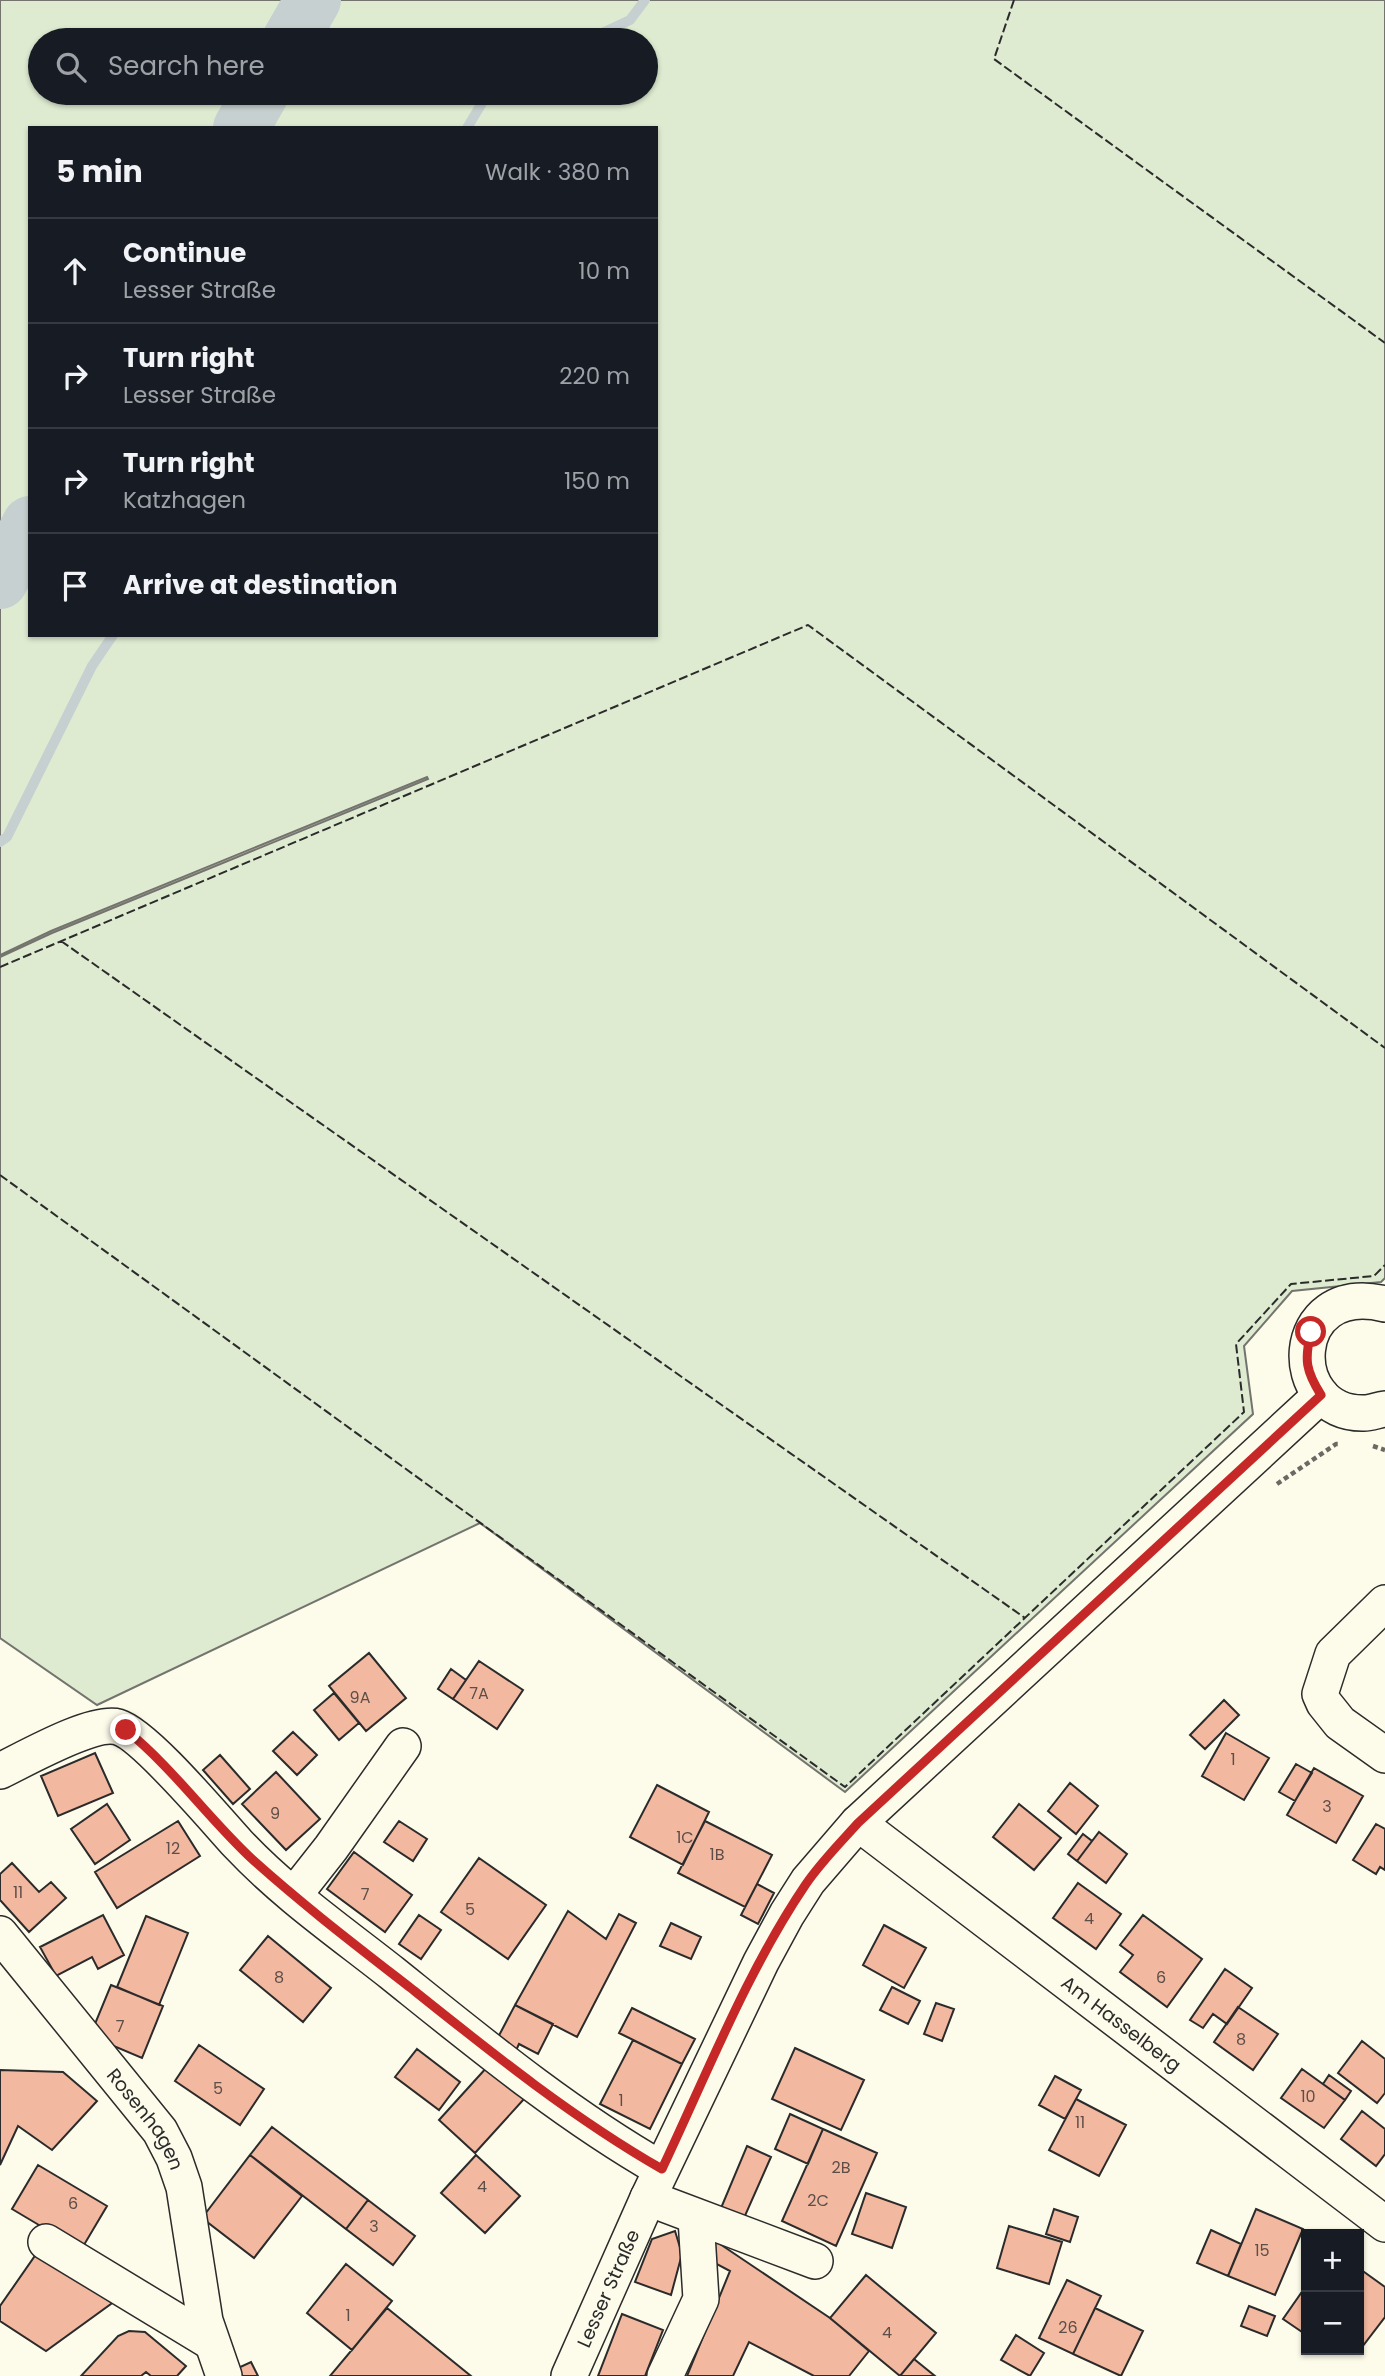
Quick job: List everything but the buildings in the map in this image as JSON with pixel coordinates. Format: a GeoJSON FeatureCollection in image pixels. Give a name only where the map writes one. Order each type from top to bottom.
{"type":"FeatureCollection","features":[{"type":"Feature","properties":{"kind":"street"},"geometry":{"type":"LineString","coordinates":[[1385,1304],[1366,1300],[1343,1303],[1324,1314],[1311,1332],[1306,1354],[1309,1376],[1321,1395],[1340,1409],[1363,1413],[1385,1409]]}},
{"type":"Feature","properties":{"kind":"street","name":"Lesser Straße"},"geometry":{"type":"LineString","coordinates":[[569,2376],[734,2016],[787,1914],[808,1881],[858,1823],[1321,1395]]}},
{"type":"Feature","properties":{"kind":"street"},"geometry":{"type":"LineString","coordinates":[[1385,1603],[1333,1654],[1320,1694],[1340,1723],[1385,1755]]}},
{"type":"Feature","properties":{"kind":"street"},"geometry":{"type":"LineString","coordinates":[[0,1770],[83,1732],[113,1726],[126,1730],[149,1749],[250,1857],[293,1895],[493,2054],[633,2153],[655,2184],[696,2218],[815,2261]]}},
{"type":"Feature","properties":{"kind":"street"},"geometry":{"type":"LineString","coordinates":[[293,1895],[331,1848],[403,1746]]}},
{"type":"Feature","properties":{"kind":"street","name":"Am Hasselberg"},"geometry":{"type":"LineString","coordinates":[[858,1823],[1385,2224]]}},
{"type":"Feature","properties":{"kind":"street","name":"Rosenhagen"},"geometry":{"type":"LineString","coordinates":[[0,1934],[160,2131],[174,2158],[184,2187],[205,2321],[224,2376]]}},
{"type":"Feature","properties":{"kind":"street"},"geometry":{"type":"LineString","coordinates":[[665,2376],[701,2299],[696,2218]]}},
{"type":"Feature","properties":{"kind":"street"},"geometry":{"type":"LineString","coordinates":[[47,2242],[211,2342]]}},
{"type":"Feature","properties":{"kind":"green space"},"geometry":{"type":"Polygon","coordinates":[[[0,0],[1385,0],[1385,1278],[1381,1282],[1292,1291],[1244,1346],[1253,1414],[845,1792],[480,1523],[97,1705],[0,1638],[0,957],[52,933],[428,779],[427,777],[51,931],[0,955],[0,0]]]}},
{"type":"Feature","properties":{"kind":"waterway"},"geometry":{"type":"LineString","coordinates":[[297,28],[313,0]]}},
{"type":"Feature","properties":{"kind":"waterway"},"geometry":{"type":"LineString","coordinates":[[613,28],[630,20],[645,0]]}},
{"type":"Feature","properties":{"kind":"waterway"},"geometry":{"type":"LineString","coordinates":[[242,126],[254,105]]}},
{"type":"Feature","properties":{"kind":"waterway"},"geometry":{"type":"LineString","coordinates":[[468,126],[481,105]]}},
{"type":"Feature","properties":{"kind":"waterway"},"geometry":{"type":"LineString","coordinates":[[0,581],[28,528]]}},
{"type":"Feature","properties":{"kind":"waterway"},"geometry":{"type":"LineString","coordinates":[[0,842],[7,837],[92,666],[112,637]]}},
{"type":"Feature","properties":{"kind":"fence"},"geometry":{"type":"LineString","coordinates":[[1014,0],[994,59],[1385,343]]}},
{"type":"Feature","properties":{"kind":"fence"},"geometry":{"type":"LineString","coordinates":[[0,967],[808,625],[1385,1048]]}},
{"type":"Feature","properties":{"kind":"fence"},"geometry":{"type":"LineString","coordinates":[[61,941],[1025,1618]]}},
{"type":"Feature","properties":{"kind":"fence"},"geometry":{"type":"LineString","coordinates":[[0,1175],[845,1787],[1244,1412],[1236,1344],[1291,1284],[1374,1276],[1385,1265]]}},
{"type":"Feature","properties":{"kind":"route"},"geometry":{"type":"LineString","coordinates":[[126,1730],[149,1749],[250,1857],[293,1895],[493,2054],[633,2153],[662,2169],[761,1962],[808,1881],[858,1823],[1321,1395],[1309,1376],[1306,1354],[1311,1332]]}}]}
